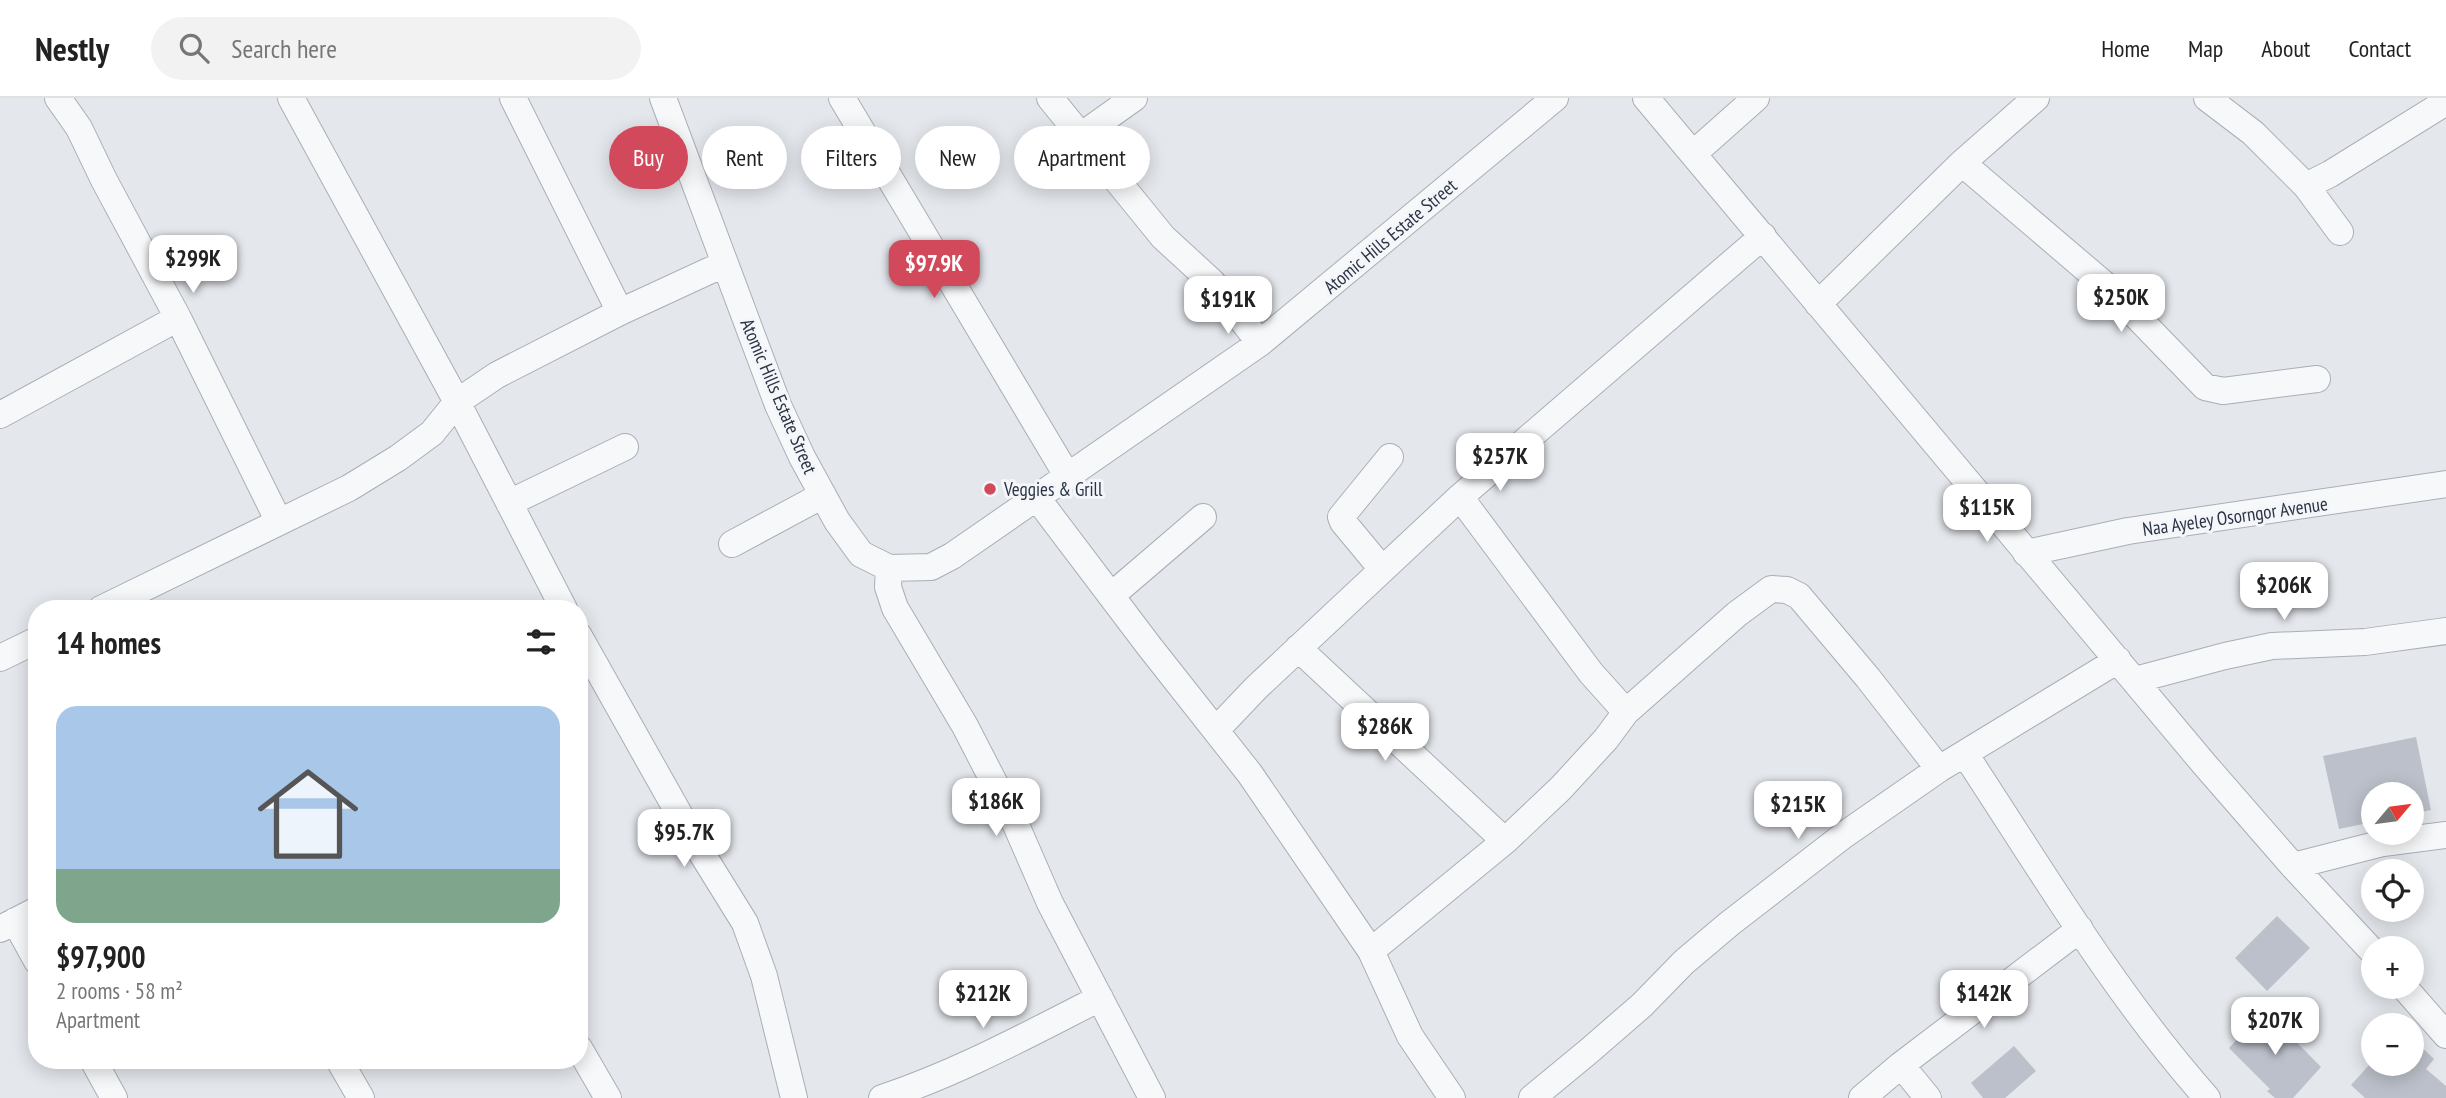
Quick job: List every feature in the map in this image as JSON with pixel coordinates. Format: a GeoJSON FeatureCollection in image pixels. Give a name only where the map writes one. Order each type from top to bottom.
{"type":"FeatureCollection","features":[{"type":"Feature","properties":{"kind":"street"},"geometry":{"type":"LineString","coordinates":[[58,98],[79,128],[178,318],[279,522]]}},
{"type":"Feature","properties":{"kind":"street"},"geometry":{"type":"LineString","coordinates":[[291,98],[457,402],[559,600]]}},
{"type":"Feature","properties":{"kind":"street"},"geometry":{"type":"LineString","coordinates":[[513,98],[620,312]]}},
{"type":"Feature","properties":{"kind":"street","name":"Atomic Hills Estate Street"},"geometry":{"type":"LineString","coordinates":[[663,98],[778,405],[848,538],[862,554],[889,568],[931,567],[952,556],[1260,343],[1555,98]]}},
{"type":"Feature","properties":{"kind":"street"},"geometry":{"type":"LineString","coordinates":[[842,98],[1068,478]]}},
{"type":"Feature","properties":{"kind":"street"},"geometry":{"type":"LineString","coordinates":[[1050,98],[1074,126]]}},
{"type":"Feature","properties":{"kind":"street"},"geometry":{"type":"LineString","coordinates":[[1095,126],[1134,98]]}},
{"type":"Feature","properties":{"kind":"street"},"geometry":{"type":"LineString","coordinates":[[1646,98],[2025,553],[2292,866],[2361,939]]}},
{"type":"Feature","properties":{"kind":"street"},"geometry":{"type":"LineString","coordinates":[[1693,154],[1756,98]]}},
{"type":"Feature","properties":{"kind":"street"},"geometry":{"type":"LineString","coordinates":[[1818,304],[1962,163],[2036,98]]}},
{"type":"Feature","properties":{"kind":"street"},"geometry":{"type":"LineString","coordinates":[[2207,98],[2253,133],[2306,186],[2340,232]]}},
{"type":"Feature","properties":{"kind":"street"},"geometry":{"type":"LineString","coordinates":[[2306,186],[2446,102]]}},
{"type":"Feature","properties":{"kind":"street"},"geometry":{"type":"LineString","coordinates":[[1962,163],[2112,291],[2205,387],[2223,391],[2317,379]]}},
{"type":"Feature","properties":{"kind":"street"},"geometry":{"type":"LineString","coordinates":[[1124,189],[1164,237],[1212,282],[1260,343]]}},
{"type":"Feature","properties":{"kind":"street"},"geometry":{"type":"LineString","coordinates":[[1217,729],[1256,688],[1460,497],[1763,236]]}},
{"type":"Feature","properties":{"kind":"street"},"geometry":{"type":"LineString","coordinates":[[119,600],[349,488],[432,433],[457,402],[497,375],[620,312],[724,264]]}},
{"type":"Feature","properties":{"kind":"street"},"geometry":{"type":"LineString","coordinates":[[1,410],[178,318]]}},
{"type":"Feature","properties":{"kind":"street"},"geometry":{"type":"LineString","coordinates":[[509,503],[625,447]]}},
{"type":"Feature","properties":{"kind":"street"},"geometry":{"type":"LineString","coordinates":[[1382,569],[1341,517],[1390,457]]}},
{"type":"Feature","properties":{"kind":"street","name":"Naa Ayeley Osorngor Avenue"},"geometry":{"type":"LineString","coordinates":[[2025,553],[2129,531],[2446,484]]}},
{"type":"Feature","properties":{"kind":"street"},"geometry":{"type":"LineString","coordinates":[[732,544],[823,495]]}},
{"type":"Feature","properties":{"kind":"street"},"geometry":{"type":"LineString","coordinates":[[1460,497],[1591,673],[1626,712]]}},
{"type":"Feature","properties":{"kind":"street"},"geometry":{"type":"LineString","coordinates":[[1037,498],[1149,646],[1251,774],[1371,951],[1410,1036],[1452,1098]]}},
{"type":"Feature","properties":{"kind":"street"},"geometry":{"type":"LineString","coordinates":[[1112,595],[1203,517]]}},
{"type":"Feature","properties":{"kind":"street"},"geometry":{"type":"LineString","coordinates":[[889,568],[888,587],[895,608],[965,726],[1016,825],[1050,903],[1152,1098]]}},
{"type":"Feature","properties":{"kind":"street"},"geometry":{"type":"LineString","coordinates":[[1371,951],[1505,841],[1561,788],[1606,739],[1626,712],[1737,614],[1771,589],[1787,590],[1810,608],[1939,769]]}},
{"type":"Feature","properties":{"kind":"street"},"geometry":{"type":"LineString","coordinates":[[1532,1098],[1642,1005],[1684,962],[1729,924],[1844,835],[1939,769],[2126,670],[2225,656],[2272,646],[2365,642],[2446,631]]}},
{"type":"Feature","properties":{"kind":"street"},"geometry":{"type":"LineString","coordinates":[[0,658],[28,644]]}},
{"type":"Feature","properties":{"kind":"street"},"geometry":{"type":"LineString","coordinates":[[1298,648],[1505,841]]}},
{"type":"Feature","properties":{"kind":"street"},"geometry":{"type":"LineString","coordinates":[[588,652],[696,844],[746,923],[764,976],[794,1098]]}},
{"type":"Feature","properties":{"kind":"street"},"geometry":{"type":"LineString","coordinates":[[1965,754],[2080,929],[2165,1051],[2207,1098]]}},
{"type":"Feature","properties":{"kind":"street"},"geometry":{"type":"LineString","coordinates":[[2292,866],[2383,843],[2446,835]]}},
{"type":"Feature","properties":{"kind":"street"},"geometry":{"type":"LineString","coordinates":[[17,920],[28,943]]}},
{"type":"Feature","properties":{"kind":"street"},"geometry":{"type":"LineString","coordinates":[[1862,1098],[1901,1065],[2080,929]]}},
{"type":"Feature","properties":{"kind":"street"},"geometry":{"type":"LineString","coordinates":[[889,1097],[1009,1044],[1100,999]]}},
{"type":"Feature","properties":{"kind":"street"},"geometry":{"type":"LineString","coordinates":[[2414,999],[2446,1035]]}},
{"type":"Feature","properties":{"kind":"street"},"geometry":{"type":"LineString","coordinates":[[588,1064],[608,1098]]}},
{"type":"Feature","properties":{"kind":"street"},"geometry":{"type":"LineString","coordinates":[[1901,1065],[1928,1098]]}},
{"type":"Feature","properties":{"kind":"street"},"geometry":{"type":"LineString","coordinates":[[98,1069],[114,1098]]}},
{"type":"Feature","properties":{"kind":"street"},"geometry":{"type":"LineString","coordinates":[[345,1069],[361,1098]]}},
{"type":"Feature","properties":{"kind":"building"},"geometry":{"type":"Polygon","coordinates":[[[2416,737],[2431,810],[2424,811],[2424,782],[2361,782],[2361,824],[2339,829],[2323,756],[2416,737]]]}},
{"type":"Feature","properties":{"kind":"building"},"geometry":{"type":"Polygon","coordinates":[[[2277,916],[2310,948],[2267,991],[2235,958],[2277,916]]]}},
{"type":"Feature","properties":{"kind":"building"},"geometry":{"type":"Polygon","coordinates":[[[2265,1010],[2321,1067],[2293,1098],[2275,1098],[2267,1091],[2270,1089],[2229,1048],[2265,1010]]]}},
{"type":"Feature","properties":{"kind":"building"},"geometry":{"type":"Polygon","coordinates":[[[2014,1046],[2036,1071],[2005,1098],[1983,1098],[1971,1083],[2014,1046]]]}},
{"type":"Feature","properties":{"kind":"building"},"geometry":{"type":"Polygon","coordinates":[[[2424,1049],[2434,1059],[2426,1069],[2446,1086],[2446,1098],[2365,1098],[2351,1085],[2361,1074],[2424,1076],[2424,1049]]]}},
{"type":"Feature","properties":{"kind":"place","name":"Veggies & Grill"},"geometry":{"type":"Point","coordinates":[990,489]}}]}
